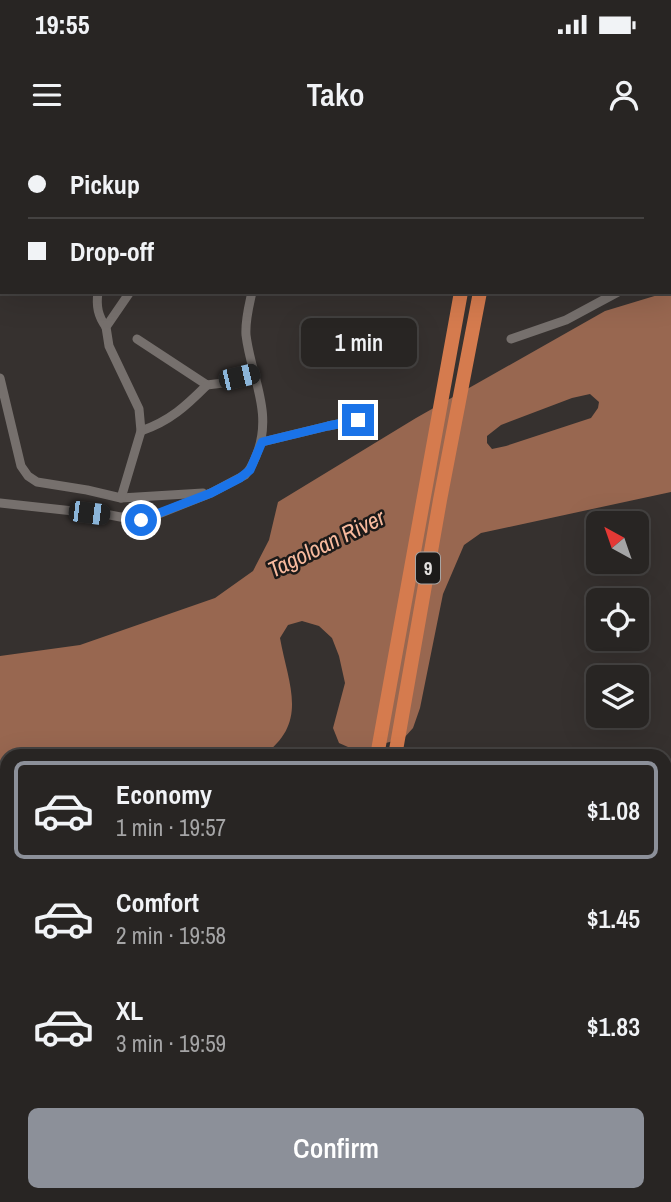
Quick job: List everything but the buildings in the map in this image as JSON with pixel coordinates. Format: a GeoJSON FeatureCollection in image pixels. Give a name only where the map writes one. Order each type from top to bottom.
{"type":"FeatureCollection","features":[{"type":"Feature","properties":{"kind":"highway","name":"9"},"geometry":{"type":"LineString","coordinates":[[378,749],[461,294]]}},
{"type":"Feature","properties":{"kind":"highway","name":"9"},"geometry":{"type":"LineString","coordinates":[[396,749],[480,294]]}},
{"type":"Feature","properties":{"kind":"street"},"geometry":{"type":"LineString","coordinates":[[98,294],[96,303],[100,319],[106,327]]}},
{"type":"Feature","properties":{"kind":"street"},"geometry":{"type":"LineString","coordinates":[[121,498],[141,431],[139,409],[109,346],[106,327],[129,294]]}},
{"type":"Feature","properties":{"kind":"street"},"geometry":{"type":"LineString","coordinates":[[0,503],[141,520],[211,493],[250,470],[262,442],[263,427],[261,396],[246,336],[252,294]]}},
{"type":"Feature","properties":{"kind":"street"},"geometry":{"type":"LineString","coordinates":[[511,338],[566,320],[614,294]]}},
{"type":"Feature","properties":{"kind":"street"},"geometry":{"type":"LineString","coordinates":[[137,339],[207,385]]}},
{"type":"Feature","properties":{"kind":"street"},"geometry":{"type":"LineString","coordinates":[[141,431],[176,414],[207,385],[255,373]]}},
{"type":"Feature","properties":{"kind":"street"},"geometry":{"type":"LineString","coordinates":[[0,378],[21,466],[28,476],[37,482],[121,498],[211,493]]}},
{"type":"Feature","properties":{"kind":"street"},"geometry":{"type":"LineString","coordinates":[[262,442],[358,420]]}},
{"type":"Feature","properties":{"kind":"water","name":"Tagoloan River"},"geometry":{"type":"Polygon","coordinates":[[[661,294],[671,294],[671,492],[481,533],[464,545],[443,594],[420,708],[413,728],[404,738],[364,749],[352,749],[339,743],[333,728],[345,683],[339,656],[332,638],[319,626],[302,621],[288,625],[280,638],[290,687],[291,716],[286,730],[270,749],[0,749],[0,656],[80,645],[215,598],[253,571],[269,540],[278,502],[416,418],[605,311],[661,294]],[[590,394],[572,398],[501,425],[487,436],[487,443],[492,449],[506,446],[591,418],[599,402],[590,394]]]}},
{"type":"Feature","properties":{"kind":"route"},"geometry":{"type":"LineString","coordinates":[[141,520],[211,493],[245,475],[250,470],[262,442],[358,420]]}}]}
